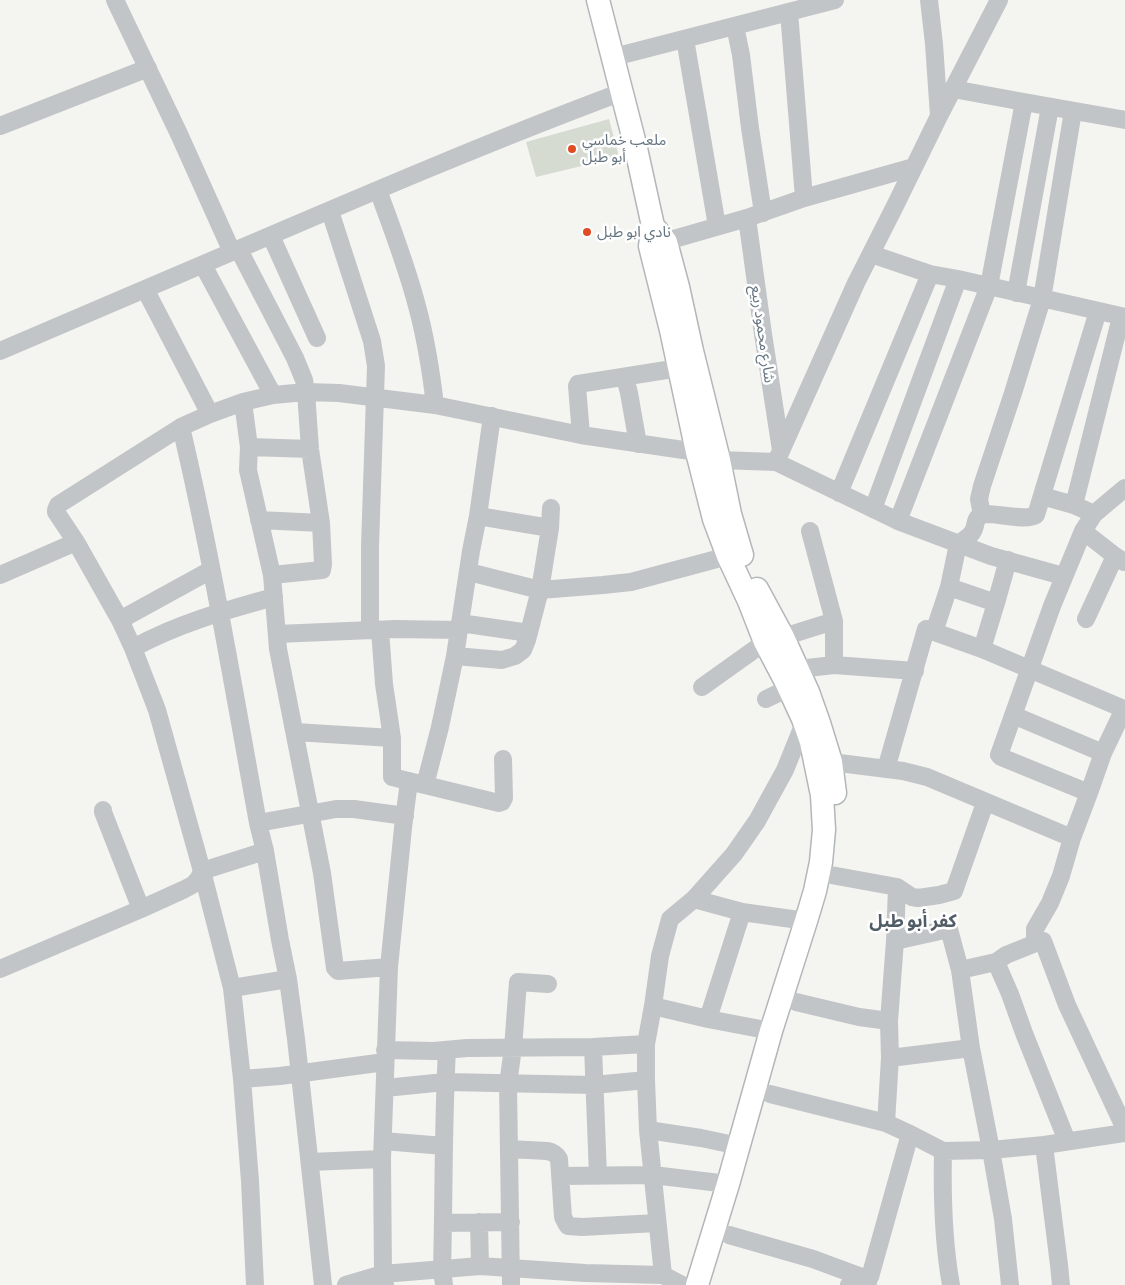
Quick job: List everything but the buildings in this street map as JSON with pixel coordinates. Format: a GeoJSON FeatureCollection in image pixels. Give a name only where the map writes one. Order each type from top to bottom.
{"type":"FeatureCollection","features":[{"type":"Feature","properties":{"kind":"main road"},"geometry":{"type":"LineString","coordinates":[[598,0],[635,144],[656,238],[679,368],[714,519],[728,556],[749,601],[774,640],[793,679],[820,723],[831,762],[836,815],[836,848],[824,906],[714,1285]]}},
{"type":"Feature","properties":{"kind":"main road"},"geometry":{"type":"LineString","coordinates":[[656,238],[678,287],[737,541],[758,592],[774,640]]}},
{"type":"Feature","properties":{"kind":"main road"},"geometry":{"type":"LineString","coordinates":[[697,1285],[815,891],[821,862],[824,830],[822,795],[811,742],[804,723],[793,679]]}},
{"type":"Feature","properties":{"kind":"street"},"geometry":{"type":"LineString","coordinates":[[115,0],[236,251],[295,358],[304,380],[310,449],[321,523],[323,564],[322,570],[272,576]]}},
{"type":"Feature","properties":{"kind":"street"},"geometry":{"type":"LineString","coordinates":[[614,57],[835,0]]}},
{"type":"Feature","properties":{"kind":"street"},"geometry":{"type":"LineString","coordinates":[[929,0],[939,116]]}},
{"type":"Feature","properties":{"kind":"street"},"geometry":{"type":"LineString","coordinates":[[778,456],[871,254],[999,0]]}},
{"type":"Feature","properties":{"kind":"street"},"geometry":{"type":"LineString","coordinates":[[789,12],[804,198]]}},
{"type":"Feature","properties":{"kind":"street","name":"شارع محمود ربيع"},"geometry":{"type":"LineString","coordinates":[[735,26],[741,55],[750,128],[763,334],[778,456]]}},
{"type":"Feature","properties":{"kind":"street"},"geometry":{"type":"LineString","coordinates":[[685,39],[717,226]]}},
{"type":"Feature","properties":{"kind":"street"},"geometry":{"type":"LineString","coordinates":[[0,126],[148,68]]}},
{"type":"Feature","properties":{"kind":"street"},"geometry":{"type":"LineString","coordinates":[[953,89],[1125,120]]}},
{"type":"Feature","properties":{"kind":"street"},"geometry":{"type":"LineString","coordinates":[[0,351],[442,162],[622,92]]}},
{"type":"Feature","properties":{"kind":"street"},"geometry":{"type":"LineString","coordinates":[[898,521],[989,286],[1024,102]]}},
{"type":"Feature","properties":{"kind":"street"},"geometry":{"type":"LineString","coordinates":[[1016,293],[1050,107]]}},
{"type":"Feature","properties":{"kind":"street"},"geometry":{"type":"LineString","coordinates":[[982,515],[979,499],[982,486],[1042,299],[1073,111]]}},
{"type":"Feature","properties":{"kind":"street"},"geometry":{"type":"LineString","coordinates":[[656,238],[717,226],[755,216],[804,198],[914,167]]}},
{"type":"Feature","properties":{"kind":"street"},"geometry":{"type":"LineString","coordinates":[[378,190],[417,305],[427,350],[434,405]]}},
{"type":"Feature","properties":{"kind":"street"},"geometry":{"type":"LineString","coordinates":[[330,210],[372,341],[376,366],[370,546],[375,630],[392,738],[392,777],[468,797],[500,803],[504,798],[503,759]]}},
{"type":"Feature","properties":{"kind":"street"},"geometry":{"type":"LineString","coordinates":[[270,236],[317,338]]}},
{"type":"Feature","properties":{"kind":"street"},"geometry":{"type":"LineString","coordinates":[[871,254],[930,274],[1123,317],[1074,505]]}},
{"type":"Feature","properties":{"kind":"street"},"geometry":{"type":"LineString","coordinates":[[204,264],[273,394]]}},
{"type":"Feature","properties":{"kind":"street"},"geometry":{"type":"LineString","coordinates":[[839,493],[930,274]]}},
{"type":"Feature","properties":{"kind":"street"},"geometry":{"type":"LineString","coordinates":[[873,509],[958,279]]}},
{"type":"Feature","properties":{"kind":"street"},"geometry":{"type":"LineString","coordinates":[[145,289],[210,414]]}},
{"type":"Feature","properties":{"kind":"street"},"geometry":{"type":"LineString","coordinates":[[934,632],[949,587],[958,544],[971,534],[977,518],[982,515],[994,514],[1033,517],[1036,515],[1098,311]]}},
{"type":"Feature","properties":{"kind":"street"},"geometry":{"type":"LineString","coordinates":[[581,435],[578,384],[679,368]]}},
{"type":"Feature","properties":{"kind":"street"},"geometry":{"type":"LineString","coordinates":[[626,377],[638,444]]}},
{"type":"Feature","properties":{"kind":"street"},"geometry":{"type":"LineString","coordinates":[[255,1285],[250,1181],[242,1079],[232,988],[202,871],[157,710],[120,620],[76,542],[56,512],[58,505],[182,427],[243,402],[273,394],[306,392],[376,397],[434,405],[581,435],[698,452]]}},
{"type":"Feature","properties":{"kind":"street"},"geometry":{"type":"LineString","coordinates":[[243,402],[249,447],[248,470],[272,576],[278,649],[322,873],[335,970],[389,967]]}},
{"type":"Feature","properties":{"kind":"street"},"geometry":{"type":"LineString","coordinates":[[384,1280],[382,1159],[389,967],[405,816],[440,727],[455,656],[492,416]]}},
{"type":"Feature","properties":{"kind":"street"},"geometry":{"type":"LineString","coordinates":[[182,427],[194,481],[288,979],[323,1285]]}},
{"type":"Feature","properties":{"kind":"street"},"geometry":{"type":"LineString","coordinates":[[249,447],[310,449]]}},
{"type":"Feature","properties":{"kind":"street"},"geometry":{"type":"LineString","coordinates":[[719,460],[778,456],[839,493],[898,521],[958,544],[1064,576]]}},
{"type":"Feature","properties":{"kind":"street"},"geometry":{"type":"LineString","coordinates":[[1089,793],[1000,756],[1064,576],[1083,531],[1094,514],[1125,488]]}},
{"type":"Feature","properties":{"kind":"street"},"geometry":{"type":"LineString","coordinates":[[1042,496],[1074,505],[1094,514]]}},
{"type":"Feature","properties":{"kind":"street"},"geometry":{"type":"LineString","coordinates":[[455,656],[502,660],[520,653],[526,645],[540,590],[552,508]]}},
{"type":"Feature","properties":{"kind":"street"},"geometry":{"type":"LineString","coordinates":[[478,516],[550,528]]}},
{"type":"Feature","properties":{"kind":"street"},"geometry":{"type":"LineString","coordinates":[[258,520],[321,523]]}},
{"type":"Feature","properties":{"kind":"street"},"geometry":{"type":"LineString","coordinates":[[810,531],[834,621],[834,665]]}},
{"type":"Feature","properties":{"kind":"street"},"geometry":{"type":"LineString","coordinates":[[1083,531],[1120,559],[1086,619]]}},
{"type":"Feature","properties":{"kind":"street"},"geometry":{"type":"LineString","coordinates":[[0,575],[76,542]]}},
{"type":"Feature","properties":{"kind":"street"},"geometry":{"type":"LineString","coordinates":[[469,572],[540,590],[631,582],[728,556]]}},
{"type":"Feature","properties":{"kind":"street"},"geometry":{"type":"LineString","coordinates":[[982,649],[1008,560]]}},
{"type":"Feature","properties":{"kind":"street"},"geometry":{"type":"LineString","coordinates":[[120,620],[211,570]]}},
{"type":"Feature","properties":{"kind":"street"},"geometry":{"type":"LineString","coordinates":[[949,587],[996,602]]}},
{"type":"Feature","properties":{"kind":"street"},"geometry":{"type":"LineString","coordinates":[[133,648],[182,625],[219,612],[274,597]]}},
{"type":"Feature","properties":{"kind":"street"},"geometry":{"type":"LineString","coordinates":[[702,687],[774,640],[834,621]]}},
{"type":"Feature","properties":{"kind":"street"},"geometry":{"type":"LineString","coordinates":[[277,634],[459,626],[529,633]]}},
{"type":"Feature","properties":{"kind":"street"},"geometry":{"type":"LineString","coordinates":[[886,769],[926,629],[982,649],[1124,707],[1103,752],[1050,903],[1035,929],[1034,936],[1037,943]]}},
{"type":"Feature","properties":{"kind":"street"},"geometry":{"type":"LineString","coordinates":[[766,699],[793,679],[834,665],[914,671]]}},
{"type":"Feature","properties":{"kind":"street"},"geometry":{"type":"LineString","coordinates":[[1013,715],[1103,752]]}},
{"type":"Feature","properties":{"kind":"street"},"geometry":{"type":"LineString","coordinates":[[663,1275],[648,1130],[646,1080],[646,1044],[660,956],[670,918],[694,899],[734,854],[757,821],[785,770],[804,723]]}},
{"type":"Feature","properties":{"kind":"street"},"geometry":{"type":"LineString","coordinates":[[295,732],[392,738]]}},
{"type":"Feature","properties":{"kind":"street"},"geometry":{"type":"LineString","coordinates":[[831,762],[903,771],[927,777],[1072,838]]}},
{"type":"Feature","properties":{"kind":"street"},"geometry":{"type":"LineString","coordinates":[[831,875],[897,888],[912,897],[918,898],[954,891],[985,803]]}},
{"type":"Feature","properties":{"kind":"street"},"geometry":{"type":"LineString","coordinates":[[258,824],[336,809],[405,816]]}},
{"type":"Feature","properties":{"kind":"street"},"geometry":{"type":"LineString","coordinates":[[103,810],[141,910]]}},
{"type":"Feature","properties":{"kind":"street"},"geometry":{"type":"LineString","coordinates":[[0,969],[141,910],[194,884],[202,871],[265,851]]}},
{"type":"Feature","properties":{"kind":"street"},"geometry":{"type":"LineString","coordinates":[[886,1123],[890,1058],[889,1021],[897,888]]}},
{"type":"Feature","properties":{"kind":"street"},"geometry":{"type":"LineString","coordinates":[[694,899],[742,912],[806,921]]}},
{"type":"Feature","properties":{"kind":"street"},"geometry":{"type":"LineString","coordinates":[[708,1019],[742,912]]}},
{"type":"Feature","properties":{"kind":"street"},"geometry":{"type":"LineString","coordinates":[[895,941],[949,929],[960,970],[1003,1219],[1010,1285]]}},
{"type":"Feature","properties":{"kind":"street"},"geometry":{"type":"LineString","coordinates":[[960,970],[996,962],[1041,941],[1043,942],[1067,1005],[1125,1129]]}},
{"type":"Feature","properties":{"kind":"street"},"geometry":{"type":"LineString","coordinates":[[996,962],[1067,1141]]}},
{"type":"Feature","properties":{"kind":"street"},"geometry":{"type":"LineString","coordinates":[[232,988],[288,979]]}},
{"type":"Feature","properties":{"kind":"street"},"geometry":{"type":"LineString","coordinates":[[511,1277],[508,1084],[518,982],[548,984]]}},
{"type":"Feature","properties":{"kind":"street"},"geometry":{"type":"LineString","coordinates":[[796,1002],[859,1017],[889,1021]]}},
{"type":"Feature","properties":{"kind":"street"},"geometry":{"type":"LineString","coordinates":[[653,1006],[772,1031]]}},
{"type":"Feature","properties":{"kind":"street"},"geometry":{"type":"LineString","coordinates":[[242,1079],[300,1074],[385,1056],[467,1048],[592,1047],[646,1044]]}},
{"type":"Feature","properties":{"kind":"street"},"geometry":{"type":"LineString","coordinates":[[592,1047],[598,1176]]}},
{"type":"Feature","properties":{"kind":"street"},"geometry":{"type":"LineString","coordinates":[[890,1058],[972,1048]]}},
{"type":"Feature","properties":{"kind":"street"},"geometry":{"type":"LineString","coordinates":[[443,1277],[447,1050]]}},
{"type":"Feature","properties":{"kind":"street"},"geometry":{"type":"LineString","coordinates":[[385,1088],[445,1082],[594,1085],[646,1080]]}},
{"type":"Feature","properties":{"kind":"street"},"geometry":{"type":"LineString","coordinates":[[770,1094],[886,1123],[943,1151],[991,1150],[1044,1145],[1125,1133]]}},
{"type":"Feature","properties":{"kind":"street"},"geometry":{"type":"LineString","coordinates":[[648,1130],[739,1146]]}},
{"type":"Feature","properties":{"kind":"street"},"geometry":{"type":"LineString","coordinates":[[868,1282],[910,1134]]}},
{"type":"Feature","properties":{"kind":"street"},"geometry":{"type":"LineString","coordinates":[[383,1141],[444,1146]]}},
{"type":"Feature","properties":{"kind":"street"},"geometry":{"type":"LineString","coordinates":[[1044,1145],[1061,1285]]}},
{"type":"Feature","properties":{"kind":"street"},"geometry":{"type":"LineString","coordinates":[[509,1150],[547,1150],[556,1155],[559,1159],[564,1217],[568,1226],[657,1224]]}},
{"type":"Feature","properties":{"kind":"street"},"geometry":{"type":"LineString","coordinates":[[943,1151],[942,1183],[951,1285]]}},
{"type":"Feature","properties":{"kind":"street"},"geometry":{"type":"LineString","coordinates":[[310,1162],[382,1159]]}},
{"type":"Feature","properties":{"kind":"street"},"geometry":{"type":"LineString","coordinates":[[560,1176],[653,1175],[728,1184]]}},
{"type":"Feature","properties":{"kind":"street"},"geometry":{"type":"LineString","coordinates":[[479,1222],[480,1266]]}},
{"type":"Feature","properties":{"kind":"street"},"geometry":{"type":"LineString","coordinates":[[443,1223],[511,1222]]}},
{"type":"Feature","properties":{"kind":"street"},"geometry":{"type":"LineString","coordinates":[[728,1235],[813,1259],[868,1282]]}},
{"type":"Feature","properties":{"kind":"street"},"geometry":{"type":"LineString","coordinates":[[346,1285],[384,1280],[443,1277],[480,1266],[511,1277],[585,1273],[663,1275],[682,1285]]}},
{"type":"Feature","properties":{"kind":"street"},"geometry":{"type":"LineString","coordinates":[[849,1285],[868,1282]]}},
{"type":"Feature","properties":{"kind":"shaded area","name":"ملعب خماسي أبو طبل"},"geometry":{"type":"Polygon","coordinates":[[[609,119],[619,157],[536,177],[526,142],[609,119]]]}},
{"type":"Feature","properties":{"kind":"place","name":"ملعب خماسي أبو طبل"},"geometry":{"type":"Point","coordinates":[572,149]}},
{"type":"Feature","properties":{"kind":"place","name":"نادي ابو طبل"},"geometry":{"type":"Point","coordinates":[587,232]}},
{"type":"Feature","properties":{"kind":"district","name":"كفر أبو طبل"},"geometry":{"type":"Point","coordinates":[913,921]}}]}
